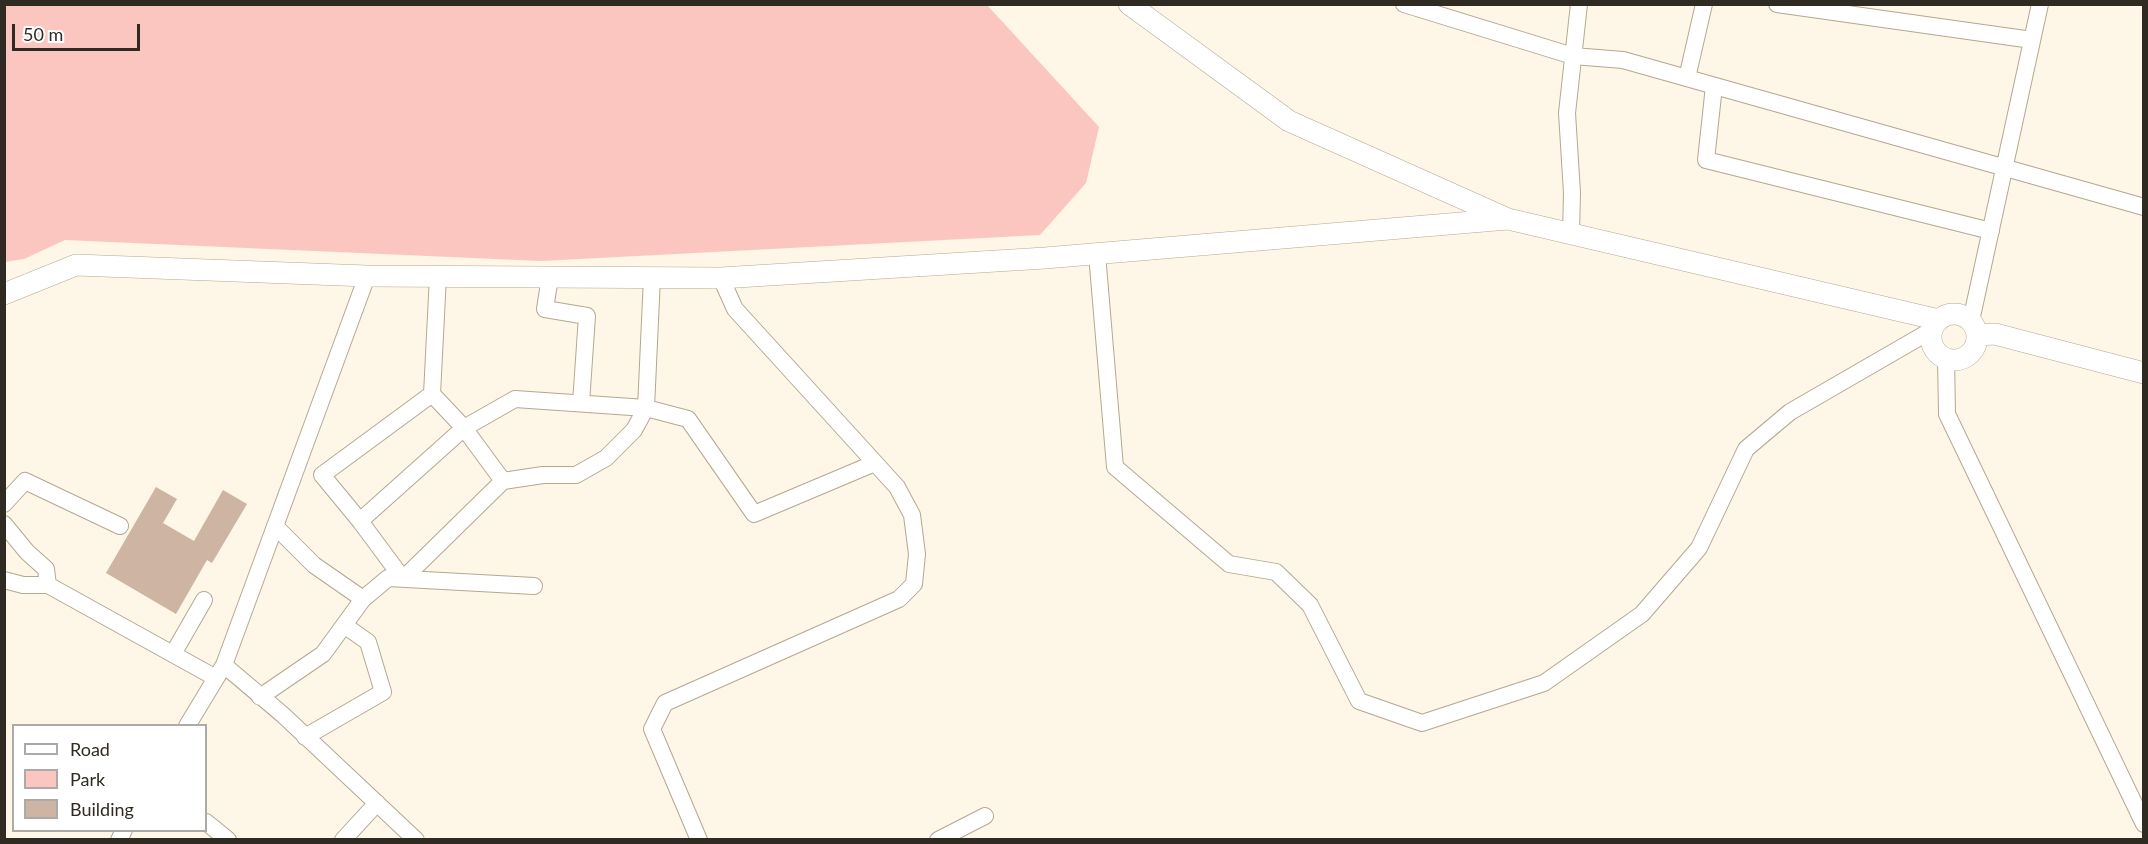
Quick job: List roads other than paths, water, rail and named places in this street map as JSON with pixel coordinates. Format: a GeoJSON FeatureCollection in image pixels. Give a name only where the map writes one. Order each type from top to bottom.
{"type":"FeatureCollection","features":[{"type":"Feature","properties":{"kind":"street"},"geometry":{"type":"LineString","coordinates":[[1129,4],[1289,121],[1508,219],[1935,326]]}},
{"type":"Feature","properties":{"kind":"street"},"geometry":{"type":"LineString","coordinates":[[1404,4],[1573,56],[1623,60],[2144,207]]}},
{"type":"Feature","properties":{"kind":"street"},"geometry":{"type":"LineString","coordinates":[[1571,233],[1572,193],[1567,113],[1579,4]]}},
{"type":"Feature","properties":{"kind":"street"},"geometry":{"type":"LineString","coordinates":[[1686,78],[1704,4]]}},
{"type":"Feature","properties":{"kind":"street"},"geometry":{"type":"LineString","coordinates":[[1777,4],[2032,40]]}},
{"type":"Feature","properties":{"kind":"street"},"geometry":{"type":"LineString","coordinates":[[1935,326],[1933,346],[1946,358],[1956,360],[1969,355],[1974,349],[1974,328],[1991,231],[2040,4]]}},
{"type":"Feature","properties":{"kind":"street"},"geometry":{"type":"LineString","coordinates":[[1714,86],[1706,159],[1991,231]]}},
{"type":"Feature","properties":{"kind":"street"},"geometry":{"type":"LineString","coordinates":[[4,294],[76,265],[367,276],[721,278],[1097,254],[1508,219]]}},
{"type":"Feature","properties":{"kind":"street"},"geometry":{"type":"LineString","coordinates":[[1097,254],[1115,467],[1230,564],[1276,572],[1310,604],[1359,701],[1422,723],[1544,683],[1642,614],[1699,548],[1746,449],[1790,412],[1935,326],[1949,314],[1957,314],[1974,328],[2144,373]]}},
{"type":"Feature","properties":{"kind":"street"},"geometry":{"type":"LineString","coordinates":[[188,724],[220,672],[367,276]]}},
{"type":"Feature","properties":{"kind":"street"},"geometry":{"type":"LineString","coordinates":[[438,276],[432,394],[464,428],[502,481]]}},
{"type":"Feature","properties":{"kind":"street"},"geometry":{"type":"LineString","coordinates":[[550,277],[545,309],[587,316],[581,403]]}},
{"type":"Feature","properties":{"kind":"street"},"geometry":{"type":"LineString","coordinates":[[403,579],[502,481],[543,475],[576,475],[606,458],[634,430],[646,408],[652,277]]}},
{"type":"Feature","properties":{"kind":"street"},"geometry":{"type":"LineString","coordinates":[[699,840],[652,729],[665,703],[899,599],[914,584],[917,554],[912,515],[897,487],[735,309],[721,278]]}},
{"type":"Feature","properties":{"kind":"street"},"geometry":{"type":"LineString","coordinates":[[1946,358],[1947,414],[2144,824]]}},
{"type":"Feature","properties":{"kind":"street"},"geometry":{"type":"LineString","coordinates":[[403,579],[322,475],[432,394]]}},
{"type":"Feature","properties":{"kind":"street"},"geometry":{"type":"LineString","coordinates":[[360,521],[464,428],[515,399],[646,408],[688,419],[754,514],[875,463]]}},
{"type":"Feature","properties":{"kind":"street"},"geometry":{"type":"LineString","coordinates":[[4,504],[25,481],[120,526]]}},
{"type":"Feature","properties":{"kind":"street"},"geometry":{"type":"LineString","coordinates":[[4,524],[27,552],[46,568],[48,585]]}},
{"type":"Feature","properties":{"kind":"street"},"geometry":{"type":"LineString","coordinates":[[275,526],[314,565],[363,599]]}},
{"type":"Feature","properties":{"kind":"street"},"geometry":{"type":"LineString","coordinates":[[260,696],[323,654],[363,599],[388,578],[534,586]]}},
{"type":"Feature","properties":{"kind":"street"},"geometry":{"type":"LineString","coordinates":[[4,580],[23,585],[48,585],[173,654],[220,672],[260,696],[416,840]]}},
{"type":"Feature","properties":{"kind":"street"},"geometry":{"type":"LineString","coordinates":[[173,654],[204,600]]}},
{"type":"Feature","properties":{"kind":"street"},"geometry":{"type":"LineString","coordinates":[[305,736],[383,692],[368,642],[344,625]]}},
{"type":"Feature","properties":{"kind":"street"},"geometry":{"type":"LineString","coordinates":[[343,840],[377,803]]}},
{"type":"Feature","properties":{"kind":"street"},"geometry":{"type":"LineString","coordinates":[[938,840],[985,816]]}},
{"type":"Feature","properties":{"kind":"street"},"geometry":{"type":"LineString","coordinates":[[207,823],[228,840]]}}]}
